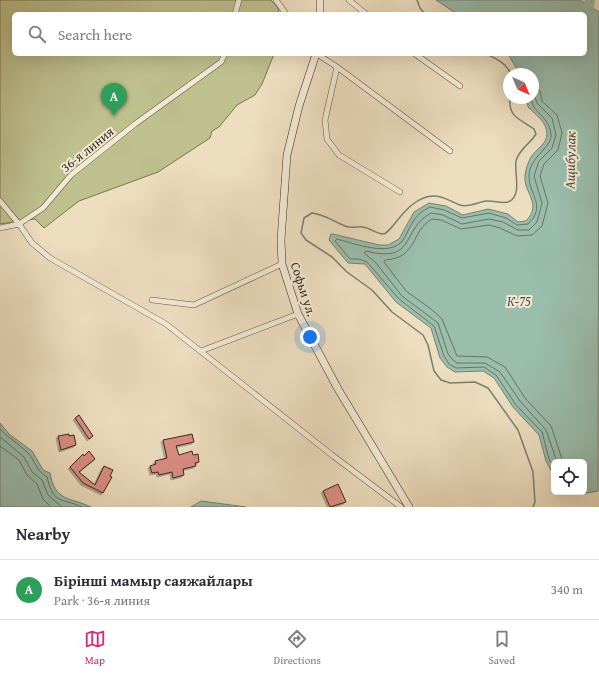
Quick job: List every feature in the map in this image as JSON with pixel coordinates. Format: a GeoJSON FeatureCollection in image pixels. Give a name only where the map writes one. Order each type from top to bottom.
{"type":"FeatureCollection","features":[{"type":"Feature","properties":{"kind":"street"},"geometry":{"type":"LineString","coordinates":[[236,12],[239,0]]}},
{"type":"Feature","properties":{"kind":"street"},"geometry":{"type":"LineString","coordinates":[[276,0],[285,12]]}},
{"type":"Feature","properties":{"kind":"street"},"geometry":{"type":"LineString","coordinates":[[320,0],[320,12]]}},
{"type":"Feature","properties":{"kind":"street"},"geometry":{"type":"LineString","coordinates":[[349,0],[364,12]]}},
{"type":"Feature","properties":{"kind":"street","name":"36-я линия"},"geometry":{"type":"LineString","coordinates":[[0,228],[19,224],[43,208],[70,175],[135,124],[221,62],[224,56]]}},
{"type":"Feature","properties":{"kind":"street","name":"Софьи ул."},"geometry":{"type":"LineString","coordinates":[[315,56],[299,106],[287,155],[281,240],[282,264],[298,314],[338,389],[409,507]]}},
{"type":"Feature","properties":{"kind":"street"},"geometry":{"type":"LineString","coordinates":[[319,56],[337,67],[450,151]]}},
{"type":"Feature","properties":{"kind":"street"},"geometry":{"type":"LineString","coordinates":[[419,56],[460,86]]}},
{"type":"Feature","properties":{"kind":"street"},"geometry":{"type":"LineString","coordinates":[[337,67],[325,120],[328,139],[339,155],[400,192]]}},
{"type":"Feature","properties":{"kind":"street"},"geometry":{"type":"LineString","coordinates":[[0,201],[32,243],[50,258],[151,315],[201,351],[332,455],[401,507]]}},
{"type":"Feature","properties":{"kind":"street"},"geometry":{"type":"LineString","coordinates":[[152,300],[194,305],[282,264]]}},
{"type":"Feature","properties":{"kind":"street"},"geometry":{"type":"LineString","coordinates":[[201,351],[298,314]]}},
{"type":"Feature","properties":{"kind":"green space"},"geometry":{"type":"Polygon","coordinates":[[[0,0],[271,0],[278,8],[279,12],[12,12],[12,56],[273,56],[262,84],[255,95],[237,105],[219,127],[212,131],[210,138],[158,172],[79,201],[44,228],[35,219],[0,224],[0,0]]]}},
{"type":"Feature","properties":{"kind":"water","name":"К-75"},"geometry":{"type":"Polygon","coordinates":[[[436,0],[580,0],[599,12],[598,491],[587,493],[587,459],[551,459],[551,470],[546,461],[539,435],[513,407],[494,378],[483,371],[455,372],[447,367],[440,358],[431,328],[396,302],[365,264],[348,263],[329,240],[331,234],[333,234],[379,245],[388,245],[399,239],[414,212],[429,203],[446,206],[463,215],[488,209],[508,214],[518,222],[526,221],[531,215],[533,203],[525,181],[525,173],[531,157],[547,138],[547,130],[540,119],[528,107],[528,104],[539,104],[539,68],[516,68],[509,56],[587,56],[587,12],[454,12],[436,0]]]}},
{"type":"Feature","properties":{"kind":"water"},"geometry":{"type":"Polygon","coordinates":[[[0,423],[9,434],[32,451],[43,470],[50,473],[52,482],[60,494],[64,497],[91,507],[0,507],[0,423]]]}},
{"type":"Feature","properties":{"kind":"water"},"geometry":{"type":"Polygon","coordinates":[[[201,501],[246,507],[191,507],[201,501]]]}},
{"type":"Feature","properties":{"kind":"building"},"geometry":{"type":"Polygon","coordinates":[[[79,415],[93,436],[89,439],[75,418],[79,415]]]}},
{"type":"Feature","properties":{"kind":"building"},"geometry":{"type":"Polygon","coordinates":[[[69,434],[69,436],[74,435],[76,445],[61,450],[58,436],[69,434]]]}},
{"type":"Feature","properties":{"kind":"building"},"geometry":{"type":"Polygon","coordinates":[[[192,434],[194,442],[176,446],[179,455],[192,451],[193,455],[198,454],[199,462],[195,463],[196,466],[183,469],[184,475],[173,478],[172,472],[159,475],[158,472],[152,473],[150,466],[156,464],[155,461],[167,458],[163,440],[192,434]]]}},
{"type":"Feature","properties":{"kind":"building"},"geometry":{"type":"Polygon","coordinates":[[[89,451],[95,459],[79,472],[95,485],[104,466],[113,470],[110,476],[112,477],[103,493],[83,483],[70,467],[83,454],[84,456],[89,451]]]}},
{"type":"Feature","properties":{"kind":"building"},"geometry":{"type":"Polygon","coordinates":[[[338,484],[346,502],[330,507],[323,491],[338,484]]]}},
{"type":"Feature","properties":{"kind":"waterway"},"geometry":{"type":"LineString","coordinates":[[417,0],[423,12]]}},
{"type":"Feature","properties":{"kind":"waterway","name":"Ащибулак"},"geometry":{"type":"LineString","coordinates":[[587,18],[590,0]]}},
{"type":"Feature","properties":{"kind":"waterway"},"geometry":{"type":"LineString","coordinates":[[490,56],[504,64],[507,68]]}},
{"type":"Feature","properties":{"kind":"waterway"},"geometry":{"type":"LineString","coordinates":[[510,104],[513,114],[534,129],[536,134],[517,157],[517,188],[514,198],[510,201],[505,203],[486,201],[463,206],[438,196],[424,198],[408,208],[391,228],[383,234],[363,227],[348,227],[312,213],[304,218],[301,233],[306,240],[332,257],[347,272],[372,290],[392,312],[423,335],[428,345],[434,371],[441,380],[450,383],[475,382],[488,388],[518,430],[533,472],[535,502],[533,507]]}},
{"type":"Feature","properties":{"kind":"place","name":"Бірінші мамыр саяжайлары"},"geometry":{"type":"Point","coordinates":[114,116]}}]}
